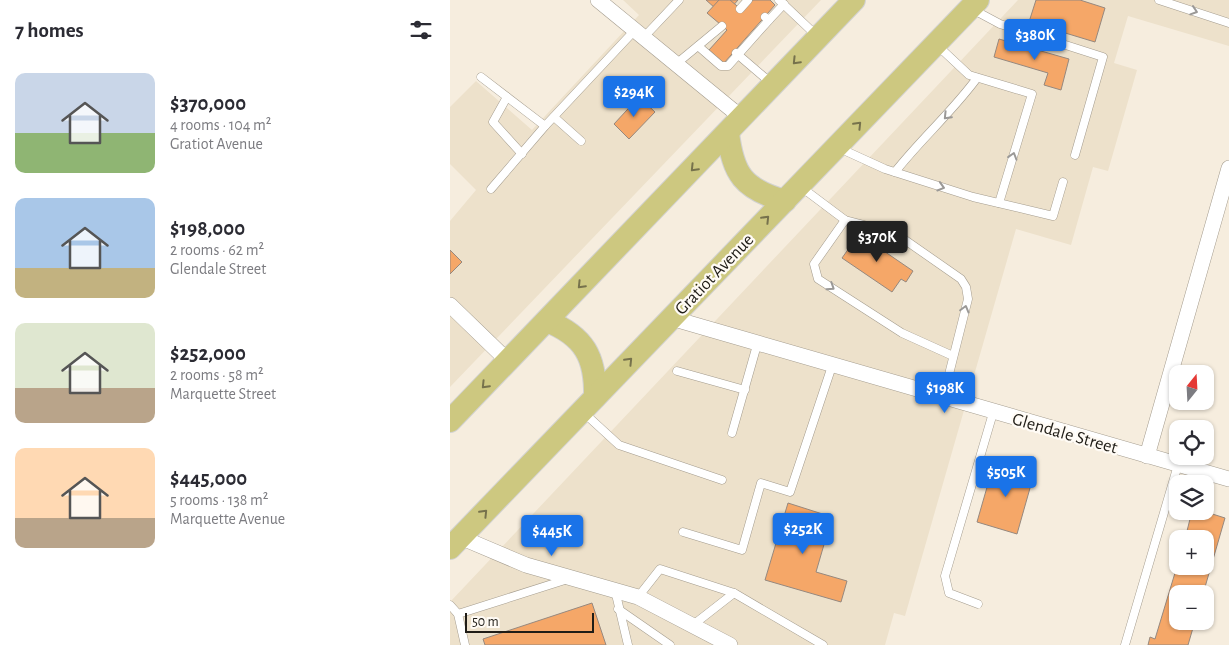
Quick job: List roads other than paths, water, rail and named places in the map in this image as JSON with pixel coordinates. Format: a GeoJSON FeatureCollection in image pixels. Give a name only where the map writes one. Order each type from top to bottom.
{"type":"FeatureCollection","features":[{"type":"Feature","properties":{"kind":"main road"},"geometry":{"type":"LineString","coordinates":[[450,421],[854,0]]}},
{"type":"Feature","properties":{"kind":"main road","name":"Gratiot Avenue"},"geometry":{"type":"LineString","coordinates":[[455,542],[974,4]]}},
{"type":"Feature","properties":{"kind":"main road"},"geometry":{"type":"LineString","coordinates":[[735,125],[735,168],[744,182],[769,196],[792,193]]}},
{"type":"Feature","properties":{"kind":"main road"},"geometry":{"type":"LineString","coordinates":[[547,321],[579,339],[587,350],[596,380],[589,403]]}},
{"type":"Feature","properties":{"kind":"street"},"geometry":{"type":"LineString","coordinates":[[598,0],[676,64],[735,125]]}},
{"type":"Feature","properties":{"kind":"street"},"geometry":{"type":"LineString","coordinates":[[1147,456],[1229,168]]}},
{"type":"Feature","properties":{"kind":"street"},"geometry":{"type":"LineString","coordinates":[[450,305],[508,360]]}},
{"type":"Feature","properties":{"kind":"street","name":"Glendale Street"},"geometry":{"type":"LineString","coordinates":[[671,318],[757,345],[1169,462]]}},
{"type":"Feature","properties":{"kind":"street","name":"Glendale Street"},"geometry":{"type":"LineString","coordinates":[[1178,465],[1229,479]]}},
{"type":"Feature","properties":{"kind":"street"},"geometry":{"type":"LineString","coordinates":[[455,542],[526,566],[638,597],[730,645]]}},
{"type":"Feature","properties":{"kind":"lane"},"geometry":{"type":"LineString","coordinates":[[491,189],[545,126],[640,33],[679,0]]}},
{"type":"Feature","properties":{"kind":"lane"},"geometry":{"type":"LineString","coordinates":[[1159,0],[1229,22]]}},
{"type":"Feature","properties":{"kind":"lane"},"geometry":{"type":"LineString","coordinates":[[740,9],[749,1]]}},
{"type":"Feature","properties":{"kind":"lane"},"geometry":{"type":"LineString","coordinates":[[698,46],[721,66],[728,66],[736,53],[782,2],[818,37]]}},
{"type":"Feature","properties":{"kind":"lane"},"geometry":{"type":"LineString","coordinates":[[974,4],[1000,24],[1103,58],[1075,155]]}},
{"type":"Feature","properties":{"kind":"lane"},"geometry":{"type":"LineString","coordinates":[[676,64],[698,46],[716,36],[722,26]]}},
{"type":"Feature","properties":{"kind":"lane"},"geometry":{"type":"LineString","coordinates":[[936,44],[969,75],[1032,94],[999,203]]}},
{"type":"Feature","properties":{"kind":"lane"},"geometry":{"type":"LineString","coordinates":[[736,53],[774,85]]}},
{"type":"Feature","properties":{"kind":"lane"},"geometry":{"type":"LineString","coordinates":[[481,77],[545,126]]}},
{"type":"Feature","properties":{"kind":"lane"},"geometry":{"type":"LineString","coordinates":[[895,172],[911,152],[957,105],[977,78]]}},
{"type":"Feature","properties":{"kind":"lane"},"geometry":{"type":"LineString","coordinates":[[507,97],[492,122],[522,154]]}},
{"type":"Feature","properties":{"kind":"lane"},"geometry":{"type":"LineString","coordinates":[[554,117],[581,141]]}},
{"type":"Feature","properties":{"kind":"lane"},"geometry":{"type":"LineString","coordinates":[[837,147],[895,172],[999,203],[1053,216],[1063,182]]}},
{"type":"Feature","properties":{"kind":"lane"},"geometry":{"type":"LineString","coordinates":[[792,193],[845,220],[895,233],[961,280],[966,287],[968,299],[952,356],[943,398]]}},
{"type":"Feature","properties":{"kind":"lane"},"geometry":{"type":"LineString","coordinates":[[845,220],[814,264],[818,279],[902,333],[952,356]]}},
{"type":"Feature","properties":{"kind":"lane"},"geometry":{"type":"LineString","coordinates":[[732,434],[757,345]]}},
{"type":"Feature","properties":{"kind":"lane"},"geometry":{"type":"LineString","coordinates":[[683,532],[742,550],[761,483],[790,492],[832,366]]}},
{"type":"Feature","properties":{"kind":"lane"},"geometry":{"type":"LineString","coordinates":[[677,371],[745,390]]}},
{"type":"Feature","properties":{"kind":"lane"},"geometry":{"type":"LineString","coordinates":[[589,403],[619,445],[722,480]]}},
{"type":"Feature","properties":{"kind":"lane"},"geometry":{"type":"LineString","coordinates":[[978,604],[949,593],[945,576],[994,413]]}},
{"type":"Feature","properties":{"kind":"lane"},"geometry":{"type":"LineString","coordinates":[[1125,645],[1178,465]]}},
{"type":"Feature","properties":{"kind":"lane"},"geometry":{"type":"LineString","coordinates":[[638,597],[660,569],[734,593],[823,645]]}},
{"type":"Feature","properties":{"kind":"lane"},"geometry":{"type":"LineString","coordinates":[[458,614],[572,578]]}},
{"type":"Feature","properties":{"kind":"lane"},"geometry":{"type":"LineString","coordinates":[[615,590],[628,645]]}},
{"type":"Feature","properties":{"kind":"lane"},"geometry":{"type":"LineString","coordinates":[[693,625],[734,593]]}},
{"type":"Feature","properties":{"kind":"lane"},"geometry":{"type":"LineString","coordinates":[[450,605],[458,614],[465,645]]}},
{"type":"Feature","properties":{"kind":"lane"},"geometry":{"type":"LineString","coordinates":[[618,609],[670,645]]}}]}
